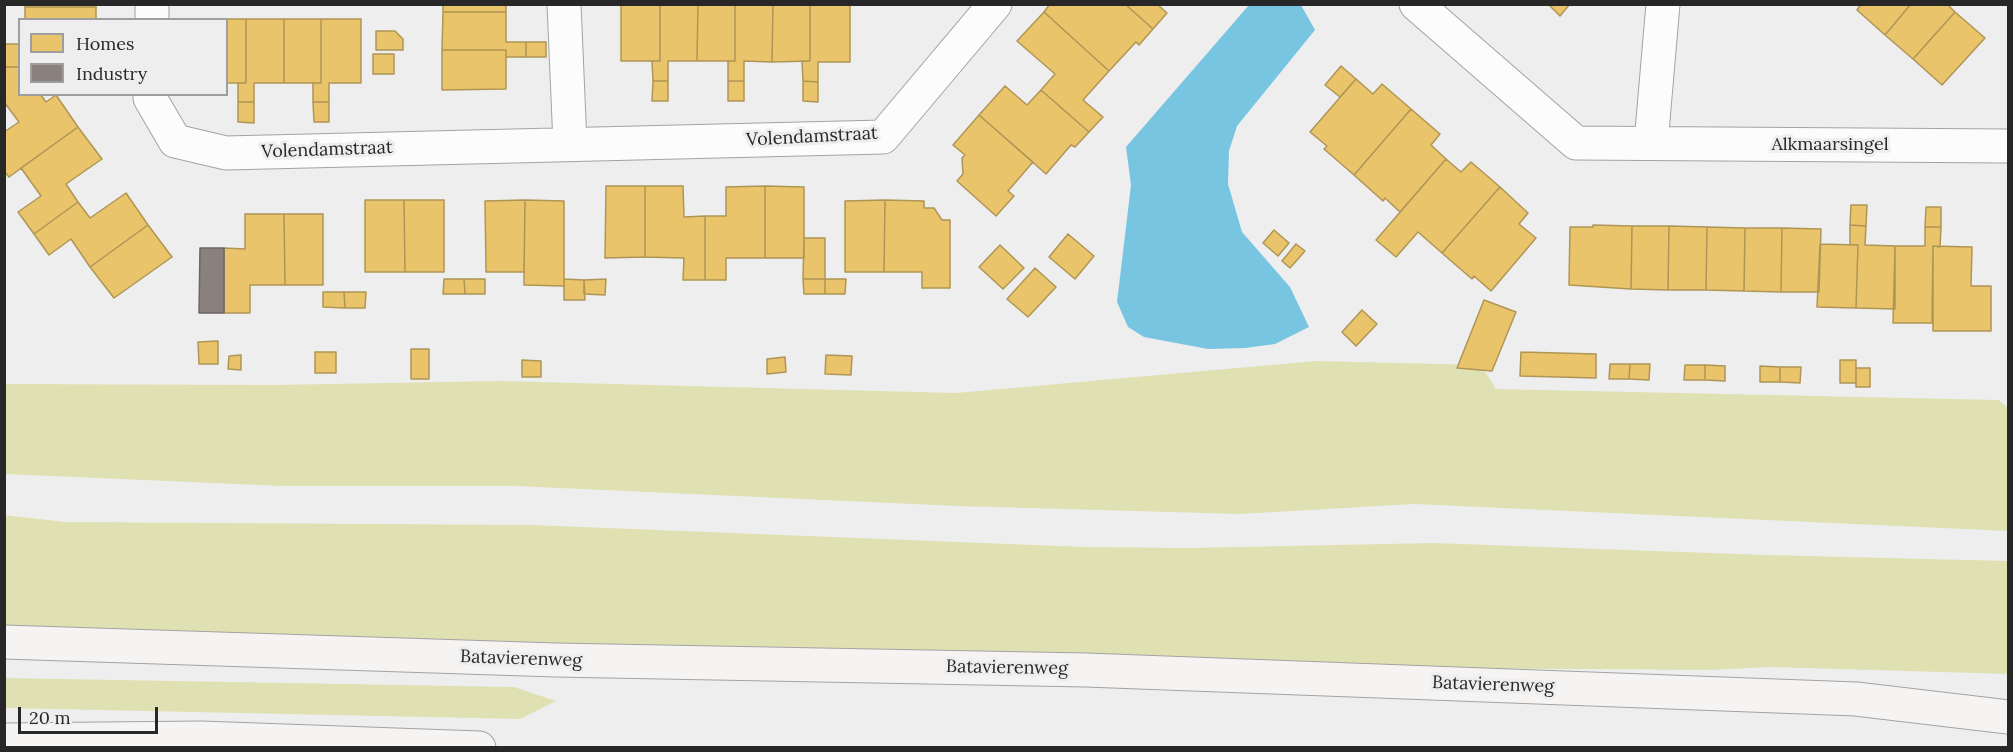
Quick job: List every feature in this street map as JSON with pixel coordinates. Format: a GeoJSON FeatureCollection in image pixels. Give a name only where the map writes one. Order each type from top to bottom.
{"type":"FeatureCollection","features":[{"type":"Feature","properties":{"kind":"main road","name":"Batavierenweg"},"geometry":{"type":"LineString","coordinates":[[4,642],[556,660],[1086,670],[1856,699],[2005,715]]}},
{"type":"Feature","properties":{"kind":"main road"},"geometry":{"type":"LineString","coordinates":[[4,740],[201,738],[479,747]]}},
{"type":"Feature","properties":{"kind":"street"},"geometry":{"type":"LineString","coordinates":[[564,4],[570,144]]}},
{"type":"Feature","properties":{"kind":"street","name":"Volendamstraat"},"geometry":{"type":"LineString","coordinates":[[150,96],[175,141],[226,153],[882,137],[995,4]]}},
{"type":"Feature","properties":{"kind":"street","name":"Alkmaarsingel"},"geometry":{"type":"LineString","coordinates":[[1416,4],[1576,143],[2008,146]]}},
{"type":"Feature","properties":{"kind":"street"},"geometry":{"type":"LineString","coordinates":[[1651,143],[1663,4]]}},
{"type":"Feature","properties":{"kind":"green space"},"geometry":{"type":"Polygon","coordinates":[[[1316,361],[1481,365],[1496,389],[1999,400],[2008,408],[2008,531],[1414,504],[1240,514],[957,506],[515,486],[283,486],[5,474],[5,384],[273,385],[500,381],[956,393],[1316,361]]]}},
{"type":"Feature","properties":{"kind":"green space"},"geometry":{"type":"Polygon","coordinates":[[[4,515],[65,522],[532,525],[1084,547],[1190,548],[1433,543],[2008,561],[2008,674],[1770,667],[1710,670],[1306,667],[5,628],[4,515]]]}},
{"type":"Feature","properties":{"kind":"green space"},"geometry":{"type":"Polygon","coordinates":[[[5,678],[514,687],[556,701],[520,719],[5,708],[5,678]]]}},
{"type":"Feature","properties":{"kind":"water"},"geometry":{"type":"Polygon","coordinates":[[[1249,5],[1301,5],[1315,30],[1237,126],[1229,151],[1228,184],[1242,232],[1290,287],[1309,327],[1275,344],[1245,348],[1208,349],[1144,337],[1128,327],[1117,302],[1131,185],[1126,147],[1249,5]]]}},
{"type":"Feature","properties":{"kind":"building: Homes"},"geometry":{"type":"Polygon","coordinates":[[[25,4],[96,4],[96,7],[25,7],[25,4]]]}},
{"type":"Feature","properties":{"kind":"building: Homes"},"geometry":{"type":"Polygon","coordinates":[[[443,4],[506,4],[506,12],[443,12],[443,4]]]}},
{"type":"Feature","properties":{"kind":"building: Homes"},"geometry":{"type":"Polygon","coordinates":[[[621,4],[660,4],[660,61],[621,61],[621,4]]]}},
{"type":"Feature","properties":{"kind":"building: Homes"},"geometry":{"type":"Polygon","coordinates":[[[660,4],[698,4],[697,61],[668,61],[668,81],[653,81],[652,61],[660,61],[660,4]]]}},
{"type":"Feature","properties":{"kind":"building: Homes"},"geometry":{"type":"Polygon","coordinates":[[[698,4],[735,4],[735,61],[697,61],[698,4]]]}},
{"type":"Feature","properties":{"kind":"building: Homes"},"geometry":{"type":"Polygon","coordinates":[[[735,4],[773,4],[772,62],[744,61],[744,81],[728,81],[728,61],[735,61],[735,4]]]}},
{"type":"Feature","properties":{"kind":"building: Homes"},"geometry":{"type":"Polygon","coordinates":[[[773,4],[810,4],[810,61],[772,62],[773,4]]]}},
{"type":"Feature","properties":{"kind":"building: Homes"},"geometry":{"type":"Polygon","coordinates":[[[810,4],[850,4],[850,62],[818,62],[818,82],[803,81],[802,61],[810,61],[810,4]]]}},
{"type":"Feature","properties":{"kind":"building: Homes"},"geometry":{"type":"Polygon","coordinates":[[[1050,4],[1125,4],[1153,29],[1139,45],[1136,42],[1109,71],[1044,12],[1050,4]]]}},
{"type":"Feature","properties":{"kind":"building: Homes"},"geometry":{"type":"Polygon","coordinates":[[[1125,4],[1157,4],[1167,13],[1153,29],[1125,4]]]}},
{"type":"Feature","properties":{"kind":"building: Homes"},"geometry":{"type":"Polygon","coordinates":[[[1548,4],[1570,4],[1560,16],[1548,4]]]}},
{"type":"Feature","properties":{"kind":"building: Homes"},"geometry":{"type":"Polygon","coordinates":[[[1861,4],[1911,4],[1885,35],[1857,10],[1861,4]]]}},
{"type":"Feature","properties":{"kind":"building: Homes"},"geometry":{"type":"Polygon","coordinates":[[[1911,4],[1947,4],[1955,12],[1913,59],[1885,35],[1911,4]]]}},
{"type":"Feature","properties":{"kind":"building: Homes"},"geometry":{"type":"Polygon","coordinates":[[[25,7],[96,7],[96,18],[25,18],[25,7]]]}},
{"type":"Feature","properties":{"kind":"building: Homes"},"geometry":{"type":"Polygon","coordinates":[[[443,12],[506,12],[506,42],[526,42],[526,57],[506,57],[506,50],[442,50],[443,12]]]}},
{"type":"Feature","properties":{"kind":"building: Homes"},"geometry":{"type":"Polygon","coordinates":[[[1044,12],[1109,71],[1083,100],[1103,117],[1089,132],[1041,90],[1055,74],[1017,41],[1044,12]]]}},
{"type":"Feature","properties":{"kind":"building: Homes"},"geometry":{"type":"Polygon","coordinates":[[[1955,12],[1985,38],[1942,85],[1913,59],[1955,12]]]}},
{"type":"Feature","properties":{"kind":"building: Homes"},"geometry":{"type":"Polygon","coordinates":[[[228,19],[246,19],[246,83],[228,83],[228,19]]]}},
{"type":"Feature","properties":{"kind":"building: Homes"},"geometry":{"type":"Polygon","coordinates":[[[246,19],[284,19],[284,83],[254,83],[254,102],[238,102],[238,83],[246,83],[246,19]]]}},
{"type":"Feature","properties":{"kind":"building: Homes"},"geometry":{"type":"Polygon","coordinates":[[[284,19],[321,19],[321,83],[284,83],[284,19]]]}},
{"type":"Feature","properties":{"kind":"building: Homes"},"geometry":{"type":"Polygon","coordinates":[[[321,19],[361,19],[361,83],[329,83],[329,102],[313,102],[313,83],[321,83],[321,19]]]}},
{"type":"Feature","properties":{"kind":"building: Homes"},"geometry":{"type":"Polygon","coordinates":[[[376,31],[395,31],[403,39],[403,50],[376,50],[376,31]]]}},
{"type":"Feature","properties":{"kind":"building: Homes"},"geometry":{"type":"Polygon","coordinates":[[[526,42],[546,42],[546,57],[526,57],[526,42]]]}},
{"type":"Feature","properties":{"kind":"building: Homes"},"geometry":{"type":"Polygon","coordinates":[[[4,44],[18,44],[18,67],[4,67],[4,44]]]}},
{"type":"Feature","properties":{"kind":"building: Homes"},"geometry":{"type":"Polygon","coordinates":[[[442,50],[506,50],[506,89],[442,90],[442,50]]]}},
{"type":"Feature","properties":{"kind":"building: Homes"},"geometry":{"type":"Polygon","coordinates":[[[373,54],[394,54],[394,74],[373,74],[373,54]]]}},
{"type":"Feature","properties":{"kind":"building: Homes"},"geometry":{"type":"Polygon","coordinates":[[[1341,66],[1356,79],[1340,97],[1325,85],[1341,66]]]}},
{"type":"Feature","properties":{"kind":"building: Homes"},"geometry":{"type":"Polygon","coordinates":[[[4,67],[18,67],[18,96],[42,96],[46,102],[57,96],[78,127],[9,177],[4,171],[4,132],[19,122],[4,102],[4,67]]]}},
{"type":"Feature","properties":{"kind":"building: Homes"},"geometry":{"type":"Polygon","coordinates":[[[1356,79],[1373,94],[1382,84],[1411,109],[1354,175],[1324,149],[1327,146],[1310,132],[1356,79]]]}},
{"type":"Feature","properties":{"kind":"building: Homes"},"geometry":{"type":"Polygon","coordinates":[[[653,81],[668,81],[668,101],[652,101],[653,81]]]}},
{"type":"Feature","properties":{"kind":"building: Homes"},"geometry":{"type":"Polygon","coordinates":[[[728,81],[744,81],[744,101],[728,101],[728,81]]]}},
{"type":"Feature","properties":{"kind":"building: Homes"},"geometry":{"type":"Polygon","coordinates":[[[803,81],[818,82],[818,102],[803,101],[803,81]]]}},
{"type":"Feature","properties":{"kind":"building: Homes"},"geometry":{"type":"Polygon","coordinates":[[[1005,86],[1027,105],[1041,90],[1089,132],[1075,147],[1071,145],[1046,174],[979,115],[1005,86]]]}},
{"type":"Feature","properties":{"kind":"building: Homes"},"geometry":{"type":"Polygon","coordinates":[[[238,102],[254,102],[254,123],[238,122],[238,102]]]}},
{"type":"Feature","properties":{"kind":"building: Homes"},"geometry":{"type":"Polygon","coordinates":[[[313,102],[329,102],[329,122],[314,122],[313,102]]]}},
{"type":"Feature","properties":{"kind":"building: Homes"},"geometry":{"type":"Polygon","coordinates":[[[1411,109],[1440,134],[1431,145],[1446,159],[1400,212],[1385,198],[1383,201],[1354,175],[1411,109]]]}},
{"type":"Feature","properties":{"kind":"building: Homes"},"geometry":{"type":"Polygon","coordinates":[[[979,115],[1033,162],[1008,191],[1014,196],[996,216],[957,181],[963,174],[962,158],[965,155],[953,145],[979,115]]]}},
{"type":"Feature","properties":{"kind":"building: Homes"},"geometry":{"type":"Polygon","coordinates":[[[78,127],[102,159],[66,184],[78,202],[34,234],[18,212],[41,196],[21,168],[78,127]]]}},
{"type":"Feature","properties":{"kind":"building: Homes"},"geometry":{"type":"Polygon","coordinates":[[[1446,159],[1461,172],[1471,162],[1500,187],[1442,253],[1418,232],[1396,257],[1376,240],[1446,159]]]}},
{"type":"Feature","properties":{"kind":"building: Homes"},"geometry":{"type":"Polygon","coordinates":[[[606,186],[645,186],[645,257],[605,258],[606,186]]]}},
{"type":"Feature","properties":{"kind":"building: Homes"},"geometry":{"type":"Polygon","coordinates":[[[645,186],[683,186],[684,217],[705,216],[705,280],[683,280],[684,258],[645,257],[645,186]]]}},
{"type":"Feature","properties":{"kind":"building: Homes"},"geometry":{"type":"Polygon","coordinates":[[[765,186],[804,187],[804,258],[765,258],[765,186]]]}},
{"type":"Feature","properties":{"kind":"building: Homes"},"geometry":{"type":"Polygon","coordinates":[[[765,186],[765,258],[726,258],[726,280],[705,280],[705,216],[726,216],[726,187],[765,186]]]}},
{"type":"Feature","properties":{"kind":"building: Homes"},"geometry":{"type":"Polygon","coordinates":[[[1500,187],[1528,213],[1519,224],[1536,238],[1491,291],[1474,276],[1472,279],[1442,253],[1500,187]]]}},
{"type":"Feature","properties":{"kind":"building: Homes"},"geometry":{"type":"Polygon","coordinates":[[[126,193],[148,225],[90,267],[71,239],[49,255],[34,234],[78,202],[90,218],[126,193]]]}},
{"type":"Feature","properties":{"kind":"building: Homes"},"geometry":{"type":"Polygon","coordinates":[[[365,200],[404,200],[405,272],[365,272],[365,200]]]}},
{"type":"Feature","properties":{"kind":"building: Homes"},"geometry":{"type":"Polygon","coordinates":[[[404,200],[444,200],[444,272],[405,272],[404,200]]]}},
{"type":"Feature","properties":{"kind":"building: Homes"},"geometry":{"type":"Polygon","coordinates":[[[525,200],[524,272],[486,272],[485,201],[525,200]]]}},
{"type":"Feature","properties":{"kind":"building: Homes"},"geometry":{"type":"Polygon","coordinates":[[[525,200],[564,201],[564,286],[524,285],[525,200]]]}},
{"type":"Feature","properties":{"kind":"building: Homes"},"geometry":{"type":"Polygon","coordinates":[[[885,200],[924,201],[924,208],[934,208],[942,220],[950,220],[950,288],[922,288],[922,272],[884,272],[885,200]]]}},
{"type":"Feature","properties":{"kind":"building: Homes"},"geometry":{"type":"Polygon","coordinates":[[[885,200],[884,272],[845,272],[845,201],[885,200]]]}},
{"type":"Feature","properties":{"kind":"building: Homes"},"geometry":{"type":"Polygon","coordinates":[[[1851,205],[1867,205],[1866,226],[1850,225],[1851,205]]]}},
{"type":"Feature","properties":{"kind":"building: Homes"},"geometry":{"type":"Polygon","coordinates":[[[1926,207],[1941,207],[1941,227],[1925,227],[1926,207]]]}},
{"type":"Feature","properties":{"kind":"building: Homes"},"geometry":{"type":"Polygon","coordinates":[[[245,214],[284,214],[285,285],[250,285],[250,313],[224,313],[224,248],[245,249],[245,214]]]}},
{"type":"Feature","properties":{"kind":"building: Homes"},"geometry":{"type":"Polygon","coordinates":[[[284,214],[323,214],[323,285],[285,285],[284,214]]]}},
{"type":"Feature","properties":{"kind":"building: Homes"},"geometry":{"type":"Polygon","coordinates":[[[148,225],[172,257],[114,298],[90,267],[148,225]]]}},
{"type":"Feature","properties":{"kind":"building: Homes"},"geometry":{"type":"Polygon","coordinates":[[[1593,225],[1632,226],[1631,289],[1569,285],[1570,227],[1593,227],[1593,225]]]}},
{"type":"Feature","properties":{"kind":"building: Homes"},"geometry":{"type":"Polygon","coordinates":[[[1850,225],[1866,226],[1865,245],[1895,246],[1895,309],[1856,308],[1858,245],[1850,245],[1850,225]]]}},
{"type":"Feature","properties":{"kind":"building: Homes"},"geometry":{"type":"Polygon","coordinates":[[[1632,226],[1669,226],[1668,290],[1631,289],[1632,226]]]}},
{"type":"Feature","properties":{"kind":"building: Homes"},"geometry":{"type":"Polygon","coordinates":[[[1669,226],[1707,227],[1706,290],[1668,290],[1669,226]]]}},
{"type":"Feature","properties":{"kind":"building: Homes"},"geometry":{"type":"Polygon","coordinates":[[[1707,227],[1745,228],[1744,291],[1706,290],[1707,227]]]}},
{"type":"Feature","properties":{"kind":"building: Homes"},"geometry":{"type":"Polygon","coordinates":[[[1925,227],[1941,227],[1940,247],[1933,246],[1932,323],[1893,323],[1895,246],[1925,246],[1925,227]]]}},
{"type":"Feature","properties":{"kind":"building: Homes"},"geometry":{"type":"Polygon","coordinates":[[[1745,228],[1782,228],[1781,292],[1744,291],[1745,228]]]}},
{"type":"Feature","properties":{"kind":"building: Homes"},"geometry":{"type":"Polygon","coordinates":[[[1782,228],[1821,229],[1819,292],[1781,292],[1782,228]]]}},
{"type":"Feature","properties":{"kind":"building: Homes"},"geometry":{"type":"Polygon","coordinates":[[[1274,230],[1289,243],[1278,256],[1263,243],[1274,230]]]}},
{"type":"Feature","properties":{"kind":"building: Homes"},"geometry":{"type":"Polygon","coordinates":[[[1068,234],[1094,256],[1075,279],[1049,257],[1068,234]]]}},
{"type":"Feature","properties":{"kind":"building: Homes"},"geometry":{"type":"Polygon","coordinates":[[[804,238],[825,238],[825,279],[803,279],[804,238]]]}},
{"type":"Feature","properties":{"kind":"building: Homes"},"geometry":{"type":"Polygon","coordinates":[[[1296,244],[1305,251],[1290,268],[1282,261],[1296,244]]]}},
{"type":"Feature","properties":{"kind":"building: Homes"},"geometry":{"type":"Polygon","coordinates":[[[1820,244],[1858,245],[1856,308],[1817,307],[1820,244]]]}},
{"type":"Feature","properties":{"kind":"building: Homes"},"geometry":{"type":"Polygon","coordinates":[[[1000,245],[1024,268],[1003,289],[979,267],[1000,245]]]}},
{"type":"Feature","properties":{"kind":"building: Homes"},"geometry":{"type":"Polygon","coordinates":[[[1933,246],[1972,247],[1971,286],[1991,286],[1991,331],[1933,331],[1933,246]]]}},
{"type":"Feature","properties":{"kind":"building: Homes"},"geometry":{"type":"Polygon","coordinates":[[[1035,268],[1056,287],[1028,317],[1007,299],[1035,268]]]}},
{"type":"Feature","properties":{"kind":"building: Homes"},"geometry":{"type":"Polygon","coordinates":[[[444,279],[464,279],[465,294],[443,294],[444,279]]]}},
{"type":"Feature","properties":{"kind":"building: Homes"},"geometry":{"type":"Polygon","coordinates":[[[464,279],[485,279],[485,294],[465,294],[464,279]]]}},
{"type":"Feature","properties":{"kind":"building: Homes"},"geometry":{"type":"Polygon","coordinates":[[[564,279],[584,280],[585,300],[564,300],[564,279]]]}},
{"type":"Feature","properties":{"kind":"building: Homes"},"geometry":{"type":"Polygon","coordinates":[[[606,279],[605,295],[584,294],[584,280],[606,279]]]}},
{"type":"Feature","properties":{"kind":"building: Homes"},"geometry":{"type":"Polygon","coordinates":[[[803,279],[825,279],[825,294],[804,294],[803,279]]]}},
{"type":"Feature","properties":{"kind":"building: Homes"},"geometry":{"type":"Polygon","coordinates":[[[825,279],[846,279],[845,294],[825,294],[825,279]]]}},
{"type":"Feature","properties":{"kind":"building: Homes"},"geometry":{"type":"Polygon","coordinates":[[[323,292],[344,292],[345,308],[323,307],[323,292]]]}},
{"type":"Feature","properties":{"kind":"building: Homes"},"geometry":{"type":"Polygon","coordinates":[[[344,292],[366,292],[365,308],[345,308],[344,292]]]}},
{"type":"Feature","properties":{"kind":"building: Homes"},"geometry":{"type":"Polygon","coordinates":[[[1484,300],[1516,312],[1492,371],[1457,368],[1484,300]]]}},
{"type":"Feature","properties":{"kind":"building: Homes"},"geometry":{"type":"Polygon","coordinates":[[[1362,310],[1377,324],[1356,346],[1342,332],[1362,310]]]}},
{"type":"Feature","properties":{"kind":"building: Homes"},"geometry":{"type":"Polygon","coordinates":[[[218,341],[218,364],[199,364],[198,342],[218,341]]]}},
{"type":"Feature","properties":{"kind":"building: Homes"},"geometry":{"type":"Polygon","coordinates":[[[411,349],[429,349],[429,379],[411,379],[411,349]]]}},
{"type":"Feature","properties":{"kind":"building: Homes"},"geometry":{"type":"Polygon","coordinates":[[[315,352],[336,352],[336,373],[315,373],[315,352]]]}},
{"type":"Feature","properties":{"kind":"building: Homes"},"geometry":{"type":"Polygon","coordinates":[[[1521,352],[1596,354],[1596,378],[1520,376],[1521,352]]]}},
{"type":"Feature","properties":{"kind":"building: Homes"},"geometry":{"type":"Polygon","coordinates":[[[241,355],[241,370],[228,369],[229,356],[241,355]]]}},
{"type":"Feature","properties":{"kind":"building: Homes"},"geometry":{"type":"Polygon","coordinates":[[[826,355],[852,356],[851,375],[825,374],[826,355]]]}},
{"type":"Feature","properties":{"kind":"building: Homes"},"geometry":{"type":"Polygon","coordinates":[[[785,357],[786,372],[767,374],[767,359],[785,357]]]}},
{"type":"Feature","properties":{"kind":"building: Homes"},"geometry":{"type":"Polygon","coordinates":[[[522,360],[541,361],[541,377],[522,377],[522,360]]]}},
{"type":"Feature","properties":{"kind":"building: Homes"},"geometry":{"type":"Polygon","coordinates":[[[1840,360],[1856,360],[1856,383],[1840,383],[1840,360]]]}},
{"type":"Feature","properties":{"kind":"building: Homes"},"geometry":{"type":"Polygon","coordinates":[[[1610,364],[1630,364],[1629,379],[1609,379],[1610,364]]]}},
{"type":"Feature","properties":{"kind":"building: Homes"},"geometry":{"type":"Polygon","coordinates":[[[1630,364],[1650,364],[1649,380],[1629,379],[1630,364]]]}},
{"type":"Feature","properties":{"kind":"building: Homes"},"geometry":{"type":"Polygon","coordinates":[[[1685,365],[1705,365],[1705,380],[1684,380],[1685,365]]]}},
{"type":"Feature","properties":{"kind":"building: Homes"},"geometry":{"type":"Polygon","coordinates":[[[1705,365],[1725,366],[1725,381],[1705,380],[1705,365]]]}},
{"type":"Feature","properties":{"kind":"building: Homes"},"geometry":{"type":"Polygon","coordinates":[[[1760,366],[1780,367],[1780,382],[1760,382],[1760,366]]]}},
{"type":"Feature","properties":{"kind":"building: Homes"},"geometry":{"type":"Polygon","coordinates":[[[1780,367],[1801,367],[1800,383],[1780,382],[1780,367]]]}},
{"type":"Feature","properties":{"kind":"building: Homes"},"geometry":{"type":"Polygon","coordinates":[[[1856,368],[1870,368],[1870,387],[1856,387],[1856,368]]]}},
{"type":"Feature","properties":{"kind":"building: Industry"},"geometry":{"type":"Polygon","coordinates":[[[200,248],[224,248],[224,313],[199,313],[200,248]]]}}]}
